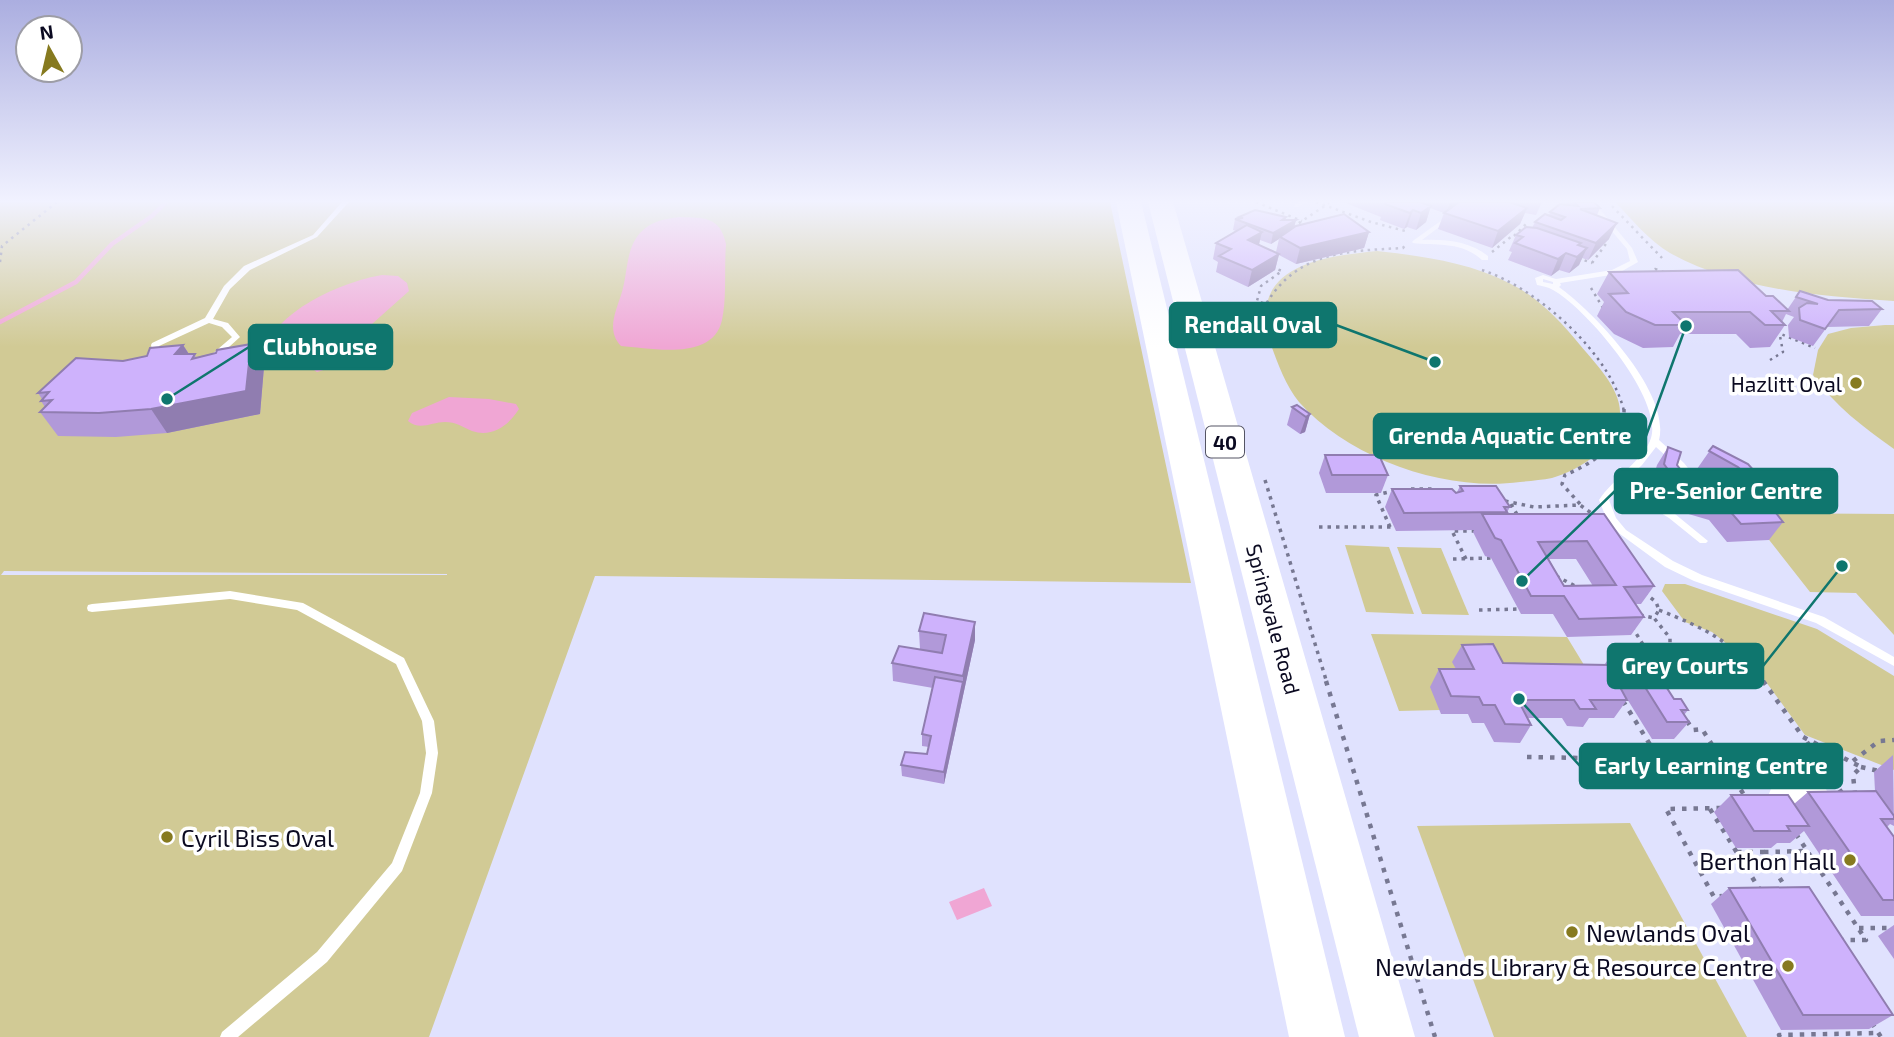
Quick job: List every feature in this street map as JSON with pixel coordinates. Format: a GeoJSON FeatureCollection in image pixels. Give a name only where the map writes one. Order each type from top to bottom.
{"type":"FeatureCollection","features":[{"type":"Feature","properties":{"kind":"highway","name":"40"},"geometry":{"type":"LineString","coordinates":[[1139,250],[1317,1037]]}},
{"type":"Feature","properties":{"kind":"highway","name":"Springvale Road"},"geometry":{"type":"LineString","coordinates":[[1173,250],[1387,1037]]}},
{"type":"Feature","properties":{"kind":"street"},"geometry":{"type":"LineString","coordinates":[[1781,794],[1816,794]]}},
{"type":"Feature","properties":{"kind":"lane"},"geometry":{"type":"LineString","coordinates":[[161,362],[155,355],[155,345],[208,320],[227,288],[247,268],[284,250]]}},
{"type":"Feature","properties":{"kind":"lane"},"geometry":{"type":"LineString","coordinates":[[1477,250],[1485,258]]}},
{"type":"Feature","properties":{"kind":"lane"},"geometry":{"type":"LineString","coordinates":[[1631,250],[1634,262],[1614,272],[1555,284],[1593,319],[1647,391],[1658,426],[1655,441],[1604,500],[1612,520],[1646,551],[1698,578],[1820,620],[1894,662]]}},
{"type":"Feature","properties":{"kind":"lane"},"geometry":{"type":"LineString","coordinates":[[208,320],[225,325],[236,337],[219,353],[209,356]]}},
{"type":"Feature","properties":{"kind":"lane"},"geometry":{"type":"LineString","coordinates":[[1655,441],[1681,465],[1701,491]]}},
{"type":"Feature","properties":{"kind":"lane"},"geometry":{"type":"LineString","coordinates":[[1618,482],[1672,516],[1703,541]]}},
{"type":"Feature","properties":{"kind":"lane"},"geometry":{"type":"LineString","coordinates":[[92,608],[230,595],[299,606],[400,661],[428,721],[432,754],[426,793],[397,867],[322,957],[227,1037]]}},
{"type":"Feature","properties":{"kind":"path"},"geometry":{"type":"LineString","coordinates":[[1270,266],[1282,271],[1261,286],[1257,301],[1266,304],[1281,281],[1305,264],[1367,250]]}},
{"type":"Feature","properties":{"kind":"path"},"geometry":{"type":"LineString","coordinates":[[1494,250],[1476,267],[1515,283],[1546,305],[1569,328],[1615,386],[1624,411],[1621,428],[1609,448],[1587,466],[1565,475],[1562,484],[1596,519]]}},
{"type":"Feature","properties":{"kind":"path"},"geometry":{"type":"LineString","coordinates":[[1573,256],[1592,263],[1602,250]]}},
{"type":"Feature","properties":{"kind":"path"},"geometry":{"type":"LineString","coordinates":[[1655,250],[1662,258]]}},
{"type":"Feature","properties":{"kind":"path"},"geometry":{"type":"LineString","coordinates":[[1647,277],[1655,269],[1665,272]]}},
{"type":"Feature","properties":{"kind":"path"},"geometry":{"type":"LineString","coordinates":[[1587,280],[1595,297],[1608,314]]}},
{"type":"Feature","properties":{"kind":"path"},"geometry":{"type":"LineString","coordinates":[[1584,292],[1595,297]]}},
{"type":"Feature","properties":{"kind":"path"},"geometry":{"type":"LineString","coordinates":[[1772,329],[1780,336],[1815,348]]}},
{"type":"Feature","properties":{"kind":"path"},"geometry":{"type":"LineString","coordinates":[[1770,360],[1783,352],[1780,336]]}},
{"type":"Feature","properties":{"kind":"path"},"geometry":{"type":"LineString","coordinates":[[1263,472],[1435,1037]]}},
{"type":"Feature","properties":{"kind":"path"},"geometry":{"type":"LineString","coordinates":[[1410,489],[1434,489]]}},
{"type":"Feature","properties":{"kind":"path"},"geometry":{"type":"LineString","coordinates":[[1319,527],[1392,527],[1376,495],[1396,490]]}},
{"type":"Feature","properties":{"kind":"path"},"geometry":{"type":"LineString","coordinates":[[1499,500],[1552,507],[1567,503],[1580,505]]}},
{"type":"Feature","properties":{"kind":"path"},"geometry":{"type":"LineString","coordinates":[[1510,502],[1521,520]]}},
{"type":"Feature","properties":{"kind":"path"},"geometry":{"type":"LineString","coordinates":[[1466,559],[1452,531],[1479,531]]}},
{"type":"Feature","properties":{"kind":"path"},"geometry":{"type":"LineString","coordinates":[[1453,559],[1498,558]]}},
{"type":"Feature","properties":{"kind":"path"},"geometry":{"type":"LineString","coordinates":[[1550,572],[1582,591]]}},
{"type":"Feature","properties":{"kind":"path"},"geometry":{"type":"LineString","coordinates":[[1643,592],[1656,602],[1659,610],[1707,629],[1754,668],[1848,801]]}},
{"type":"Feature","properties":{"kind":"path"},"geometry":{"type":"LineString","coordinates":[[1479,610],[1525,609],[1520,599]]}},
{"type":"Feature","properties":{"kind":"path"},"geometry":{"type":"LineString","coordinates":[[1654,618],[1659,610]]}},
{"type":"Feature","properties":{"kind":"path"},"geometry":{"type":"LineString","coordinates":[[1643,652],[1671,647],[1670,638],[1654,618],[1627,616],[1644,646],[1643,652],[1650,663]]}},
{"type":"Feature","properties":{"kind":"path"},"geometry":{"type":"LineString","coordinates":[[1616,690],[1659,759]]}},
{"type":"Feature","properties":{"kind":"path"},"geometry":{"type":"LineString","coordinates":[[1685,719],[1693,730],[1702,729],[1748,801]]}},
{"type":"Feature","properties":{"kind":"path"},"geometry":{"type":"LineString","coordinates":[[1803,737],[1861,767],[1883,772]]}},
{"type":"Feature","properties":{"kind":"path"},"geometry":{"type":"LineString","coordinates":[[1853,761],[1879,741],[1894,740]]}},
{"type":"Feature","properties":{"kind":"path"},"geometry":{"type":"LineString","coordinates":[[1527,757],[1699,760],[1732,777]]}},
{"type":"Feature","properties":{"kind":"path"},"geometry":{"type":"LineString","coordinates":[[1857,801],[1853,775],[1861,767]]}},
{"type":"Feature","properties":{"kind":"path"},"geometry":{"type":"LineString","coordinates":[[1710,808],[1763,894],[1751,895]]}},
{"type":"Feature","properties":{"kind":"path"},"geometry":{"type":"LineString","coordinates":[[1726,896],[1714,897],[1665,809],[1731,808]]}},
{"type":"Feature","properties":{"kind":"path"},"geometry":{"type":"LineString","coordinates":[[1793,829],[1866,940],[1832,940]]}},
{"type":"Feature","properties":{"kind":"path"},"geometry":{"type":"LineString","coordinates":[[1737,852],[1807,851]]}},
{"type":"Feature","properties":{"kind":"path"},"geometry":{"type":"LineString","coordinates":[[1764,852],[1789,892],[1776,893]]}},
{"type":"Feature","properties":{"kind":"path"},"geometry":{"type":"LineString","coordinates":[[1859,928],[1894,928]]}},
{"type":"Feature","properties":{"kind":"path"},"geometry":{"type":"LineString","coordinates":[[1871,1022],[1880,1035]]}},
{"type":"Feature","properties":{"kind":"path"},"geometry":{"type":"LineString","coordinates":[[1780,1037],[1779,1035],[1880,1035]]}},
{"type":"Feature","properties":{"kind":"shaded area"},"geometry":{"type":"Polygon","coordinates":[[[0,250],[1120,250],[1191,583],[595,576],[429,1037],[0,1037],[0,250]],[[4,571],[1,575],[447,575],[4,571]]]}},
{"type":"Feature","properties":{"kind":"shaded area"},"geometry":{"type":"Polygon","coordinates":[[[631,250],[726,250],[722,320],[716,333],[706,342],[679,350],[621,346],[616,340],[613,327],[631,250]]]}},
{"type":"Feature","properties":{"kind":"shaded area"},"geometry":{"type":"Polygon","coordinates":[[[1666,250],[1894,250],[1894,301],[1837,297],[1751,283],[1696,265],[1666,250]]]}},
{"type":"Feature","properties":{"kind":"shaded area"},"geometry":{"type":"Polygon","coordinates":[[[1377,251],[1428,258],[1477,270],[1519,288],[1539,302],[1593,360],[1616,394],[1620,412],[1618,424],[1606,445],[1586,462],[1552,478],[1491,484],[1461,482],[1400,467],[1344,440],[1320,422],[1299,402],[1286,382],[1271,345],[1266,319],[1269,298],[1278,283],[1292,271],[1332,257],[1377,251]]]}},
{"type":"Feature","properties":{"kind":"shaded area"},"geometry":{"type":"Polygon","coordinates":[[[398,276],[407,283],[409,291],[363,332],[365,342],[343,361],[317,372],[308,366],[282,363],[282,359],[278,360],[278,351],[265,354],[270,339],[280,325],[295,312],[330,292],[366,278],[398,276]]]}},
{"type":"Feature","properties":{"kind":"shaded area","name":"Hazlitt Oval"},"geometry":{"type":"Polygon","coordinates":[[[1894,325],[1894,449],[1850,415],[1813,375],[1818,350],[1828,334],[1851,328],[1894,325]]]}},
{"type":"Feature","properties":{"kind":"shaded area"},"geometry":{"type":"Polygon","coordinates":[[[449,397],[489,399],[516,404],[519,409],[505,425],[486,433],[449,422],[422,426],[408,421],[412,413],[449,397]]]}},
{"type":"Feature","properties":{"kind":"shaded area"},"geometry":{"type":"Polygon","coordinates":[[[1748,513],[1894,514],[1894,635],[1856,593],[1810,592],[1748,513]]]}},
{"type":"Feature","properties":{"kind":"shaded area"},"geometry":{"type":"Polygon","coordinates":[[[1345,545],[1389,547],[1414,614],[1366,612],[1345,545]]]}},
{"type":"Feature","properties":{"kind":"shaded area"},"geometry":{"type":"Polygon","coordinates":[[[1397,547],[1441,548],[1469,615],[1422,614],[1397,547]]]}},
{"type":"Feature","properties":{"kind":"shaded area"},"geometry":{"type":"Polygon","coordinates":[[[1665,584],[1685,584],[1817,629],[1894,676],[1894,770],[1805,735],[1755,667],[1712,632],[1685,622],[1662,591],[1665,584]]]}},
{"type":"Feature","properties":{"kind":"shaded area"},"geometry":{"type":"Polygon","coordinates":[[[1371,634],[1567,637],[1595,683],[1464,687],[1440,710],[1399,711],[1371,634]]]}},
{"type":"Feature","properties":{"kind":"shaded area","name":"Newlands Oval"},"geometry":{"type":"Polygon","coordinates":[[[1630,823],[1747,1037],[1494,1037],[1417,826],[1630,823]]]}},
{"type":"Feature","properties":{"kind":"shaded area"},"geometry":{"type":"Polygon","coordinates":[[[984,888],[992,906],[957,920],[949,902],[984,888]]]}},
{"type":"Feature","properties":{"kind":"building"},"geometry":{"type":"Polygon","coordinates":[[[1229,250],[1271,250],[1279,254],[1252,270],[1219,256],[1229,250]]]}},
{"type":"Feature","properties":{"kind":"building"},"geometry":{"type":"Polygon","coordinates":[[[1535,250],[1584,250],[1577,257],[1566,253],[1558,259],[1535,250]]]}},
{"type":"Feature","properties":{"kind":"building"},"geometry":{"type":"Polygon","coordinates":[[[1738,270],[1766,296],[1773,296],[1789,311],[1771,311],[1785,325],[1765,325],[1750,312],[1673,312],[1686,325],[1655,325],[1626,312],[1609,294],[1628,293],[1609,272],[1738,270]]]}},
{"type":"Feature","properties":{"kind":"building"},"geometry":{"type":"Polygon","coordinates":[[[1800,291],[1828,300],[1872,301],[1882,309],[1839,310],[1825,329],[1800,320],[1799,308],[1807,303],[1818,304],[1796,297],[1800,291]]]}},
{"type":"Feature","properties":{"kind":"building"},"geometry":{"type":"Polygon","coordinates":[[[251,344],[246,391],[151,409],[99,413],[40,412],[52,400],[41,401],[49,392],[38,393],[76,358],[123,361],[147,356],[150,348],[183,345],[175,354],[195,354],[192,359],[216,353],[217,350],[251,344]]]}},
{"type":"Feature","properties":{"kind":"building"},"geometry":{"type":"Polygon","coordinates":[[[1297,405],[1310,414],[1306,417],[1292,407],[1297,405]]]}},
{"type":"Feature","properties":{"kind":"building"},"geometry":{"type":"Polygon","coordinates":[[[1713,446],[1748,464],[1765,483],[1762,495],[1783,522],[1741,524],[1722,502],[1697,495],[1677,482],[1664,464],[1668,447],[1681,452],[1677,465],[1688,479],[1704,489],[1749,487],[1751,479],[1738,467],[1709,451],[1713,446]]]}},
{"type":"Feature","properties":{"kind":"building"},"geometry":{"type":"Polygon","coordinates":[[[1325,455],[1379,455],[1388,475],[1332,475],[1325,455]]]}},
{"type":"Feature","properties":{"kind":"building"},"geometry":{"type":"Polygon","coordinates":[[[1460,486],[1496,486],[1510,507],[1504,507],[1507,512],[1404,513],[1392,489],[1452,489],[1456,493],[1463,491],[1460,486]]]}},
{"type":"Feature","properties":{"kind":"building"},"geometry":{"type":"Polygon","coordinates":[[[1482,514],[1604,514],[1654,586],[1624,587],[1644,617],[1579,619],[1564,596],[1531,596],[1501,540],[1495,538],[1482,514]],[[1587,541],[1538,542],[1564,586],[1616,585],[1587,541]]]}},
{"type":"Feature","properties":{"kind":"building"},"geometry":{"type":"Polygon","coordinates":[[[924,613],[975,622],[963,676],[892,663],[899,646],[942,653],[946,635],[919,631],[924,613]]]}},
{"type":"Feature","properties":{"kind":"building"},"geometry":{"type":"Polygon","coordinates":[[[1493,644],[1503,663],[1608,665],[1627,700],[1590,700],[1596,709],[1580,709],[1574,700],[1518,700],[1531,725],[1505,724],[1495,705],[1483,705],[1479,697],[1451,696],[1439,669],[1474,669],[1462,645],[1493,644]]]}},
{"type":"Feature","properties":{"kind":"building"},"geometry":{"type":"Polygon","coordinates":[[[1651,652],[1661,668],[1654,668],[1674,699],[1681,699],[1688,710],[1681,710],[1689,722],[1667,722],[1633,668],[1622,668],[1613,653],[1651,652]]]}},
{"type":"Feature","properties":{"kind":"building"},"geometry":{"type":"Polygon","coordinates":[[[935,677],[963,682],[944,772],[901,765],[905,752],[927,754],[931,736],[922,734],[935,677]]]}},
{"type":"Feature","properties":{"kind":"building"},"geometry":{"type":"Polygon","coordinates":[[[1876,791],[1894,816],[1894,819],[1881,819],[1894,837],[1894,900],[1883,900],[1808,792],[1876,791]]]}},
{"type":"Feature","properties":{"kind":"building"},"geometry":{"type":"Polygon","coordinates":[[[1731,795],[1788,795],[1809,826],[1787,826],[1790,831],[1754,831],[1731,795]]]}},
{"type":"Feature","properties":{"kind":"building"},"geometry":{"type":"Polygon","coordinates":[[[1809,887],[1893,1015],[1803,1015],[1729,888],[1809,887]]]}},
{"type":"Feature","properties":{"kind":"waterway"},"geometry":{"type":"LineString","coordinates":[[0,322],[76,282],[106,250]]}},
{"type":"Feature","properties":{"kind":"place","name":"Grenda Aquatic Centre"},"geometry":{"type":"Point","coordinates":[1686,326]}},
{"type":"Feature","properties":{"kind":"place","name":"Rendall Oval"},"geometry":{"type":"Point","coordinates":[1435,362]}},
{"type":"Feature","properties":{"kind":"place","name":"Hazlitt Oval"},"geometry":{"type":"Point","coordinates":[1856,383]}},
{"type":"Feature","properties":{"kind":"place","name":"Clubhouse"},"geometry":{"type":"Point","coordinates":[167,399]}},
{"type":"Feature","properties":{"kind":"place","name":"Grey Courts"},"geometry":{"type":"Point","coordinates":[1842,566]}},
{"type":"Feature","properties":{"kind":"place","name":"Pre-Senior Centre"},"geometry":{"type":"Point","coordinates":[1522,581]}},
{"type":"Feature","properties":{"kind":"place","name":"Early Learning Centre"},"geometry":{"type":"Point","coordinates":[1519,699]}},
{"type":"Feature","properties":{"kind":"place","name":"Cyril Biss Oval"},"geometry":{"type":"Point","coordinates":[167,837]}},
{"type":"Feature","properties":{"kind":"place","name":"Berthon Hall"},"geometry":{"type":"Point","coordinates":[1850,860]}},
{"type":"Feature","properties":{"kind":"place","name":"Newlands Oval"},"geometry":{"type":"Point","coordinates":[1572,932]}},
{"type":"Feature","properties":{"kind":"place","name":"Newlands Library & Resource Centre"},"geometry":{"type":"Point","coordinates":[1788,966]}}]}
